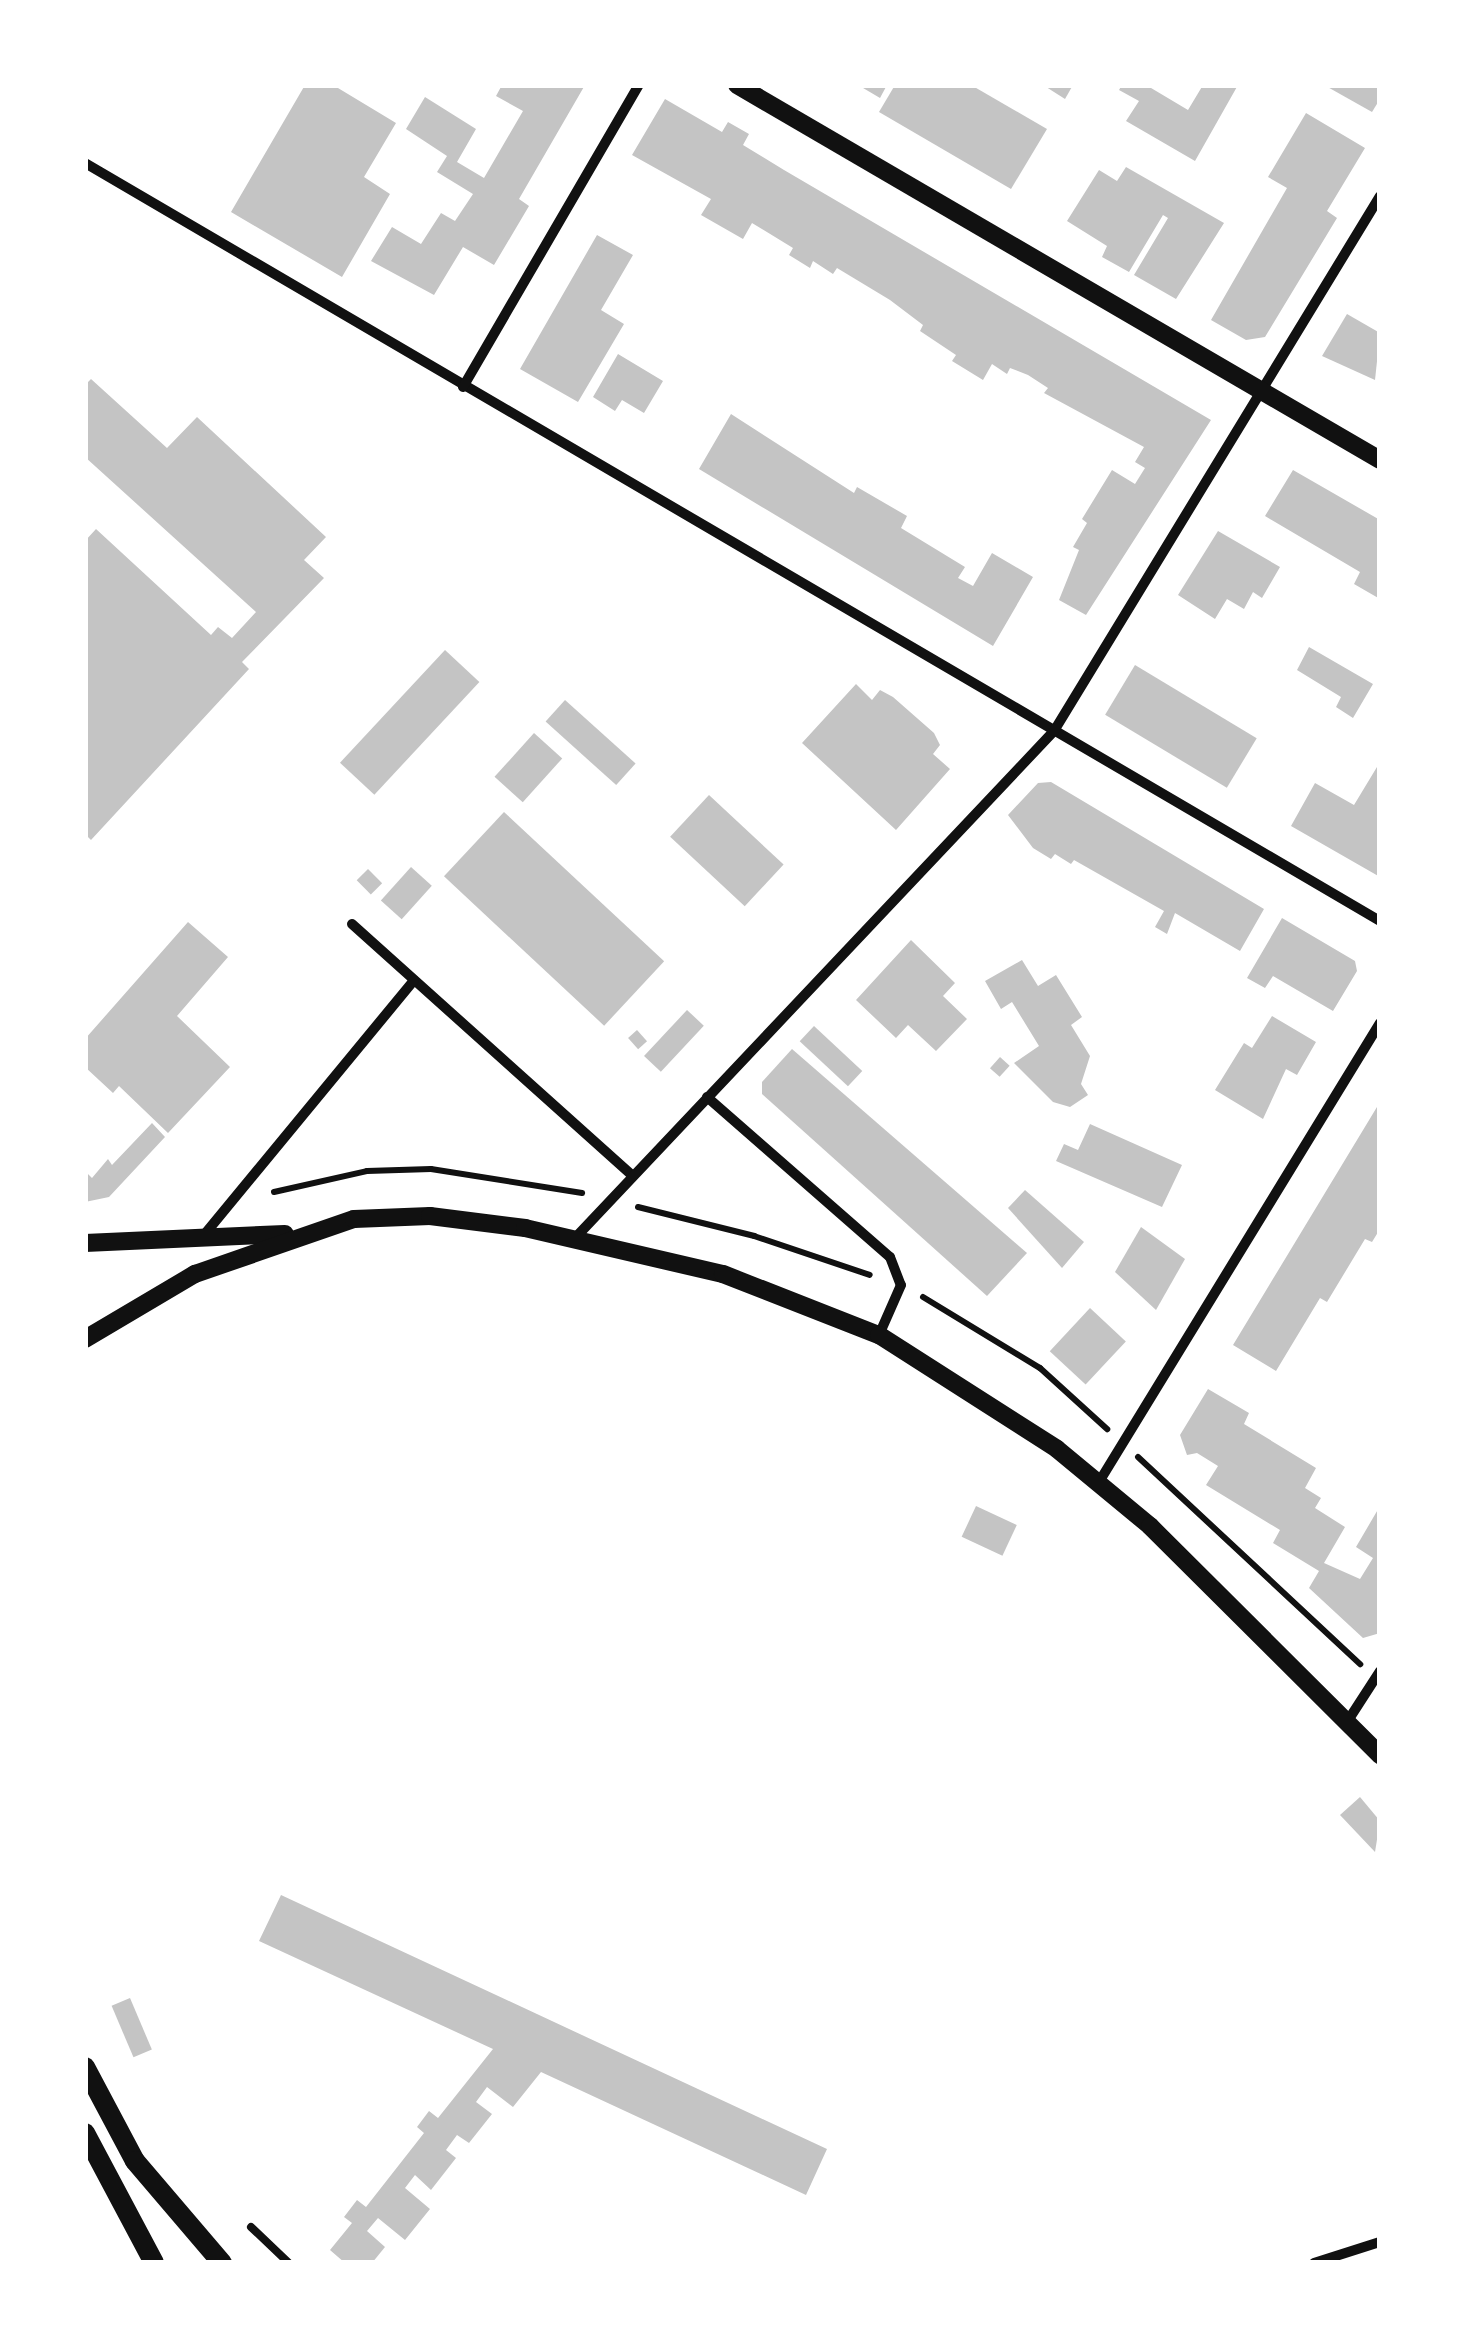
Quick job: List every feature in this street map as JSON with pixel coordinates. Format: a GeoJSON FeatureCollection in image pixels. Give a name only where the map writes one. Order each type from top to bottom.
{"type":"FeatureCollection","features":[{"type":"Feature","properties":{"kind":"main road"},"geometry":{"type":"LineString","coordinates":[[85,2067],[135,2161],[222,2263]]}},
{"type":"Feature","properties":{"kind":"main road"},"geometry":{"type":"LineString","coordinates":[[85,2133],[154,2263]]}},
{"type":"Feature","properties":{"kind":"street"},"geometry":{"type":"LineString","coordinates":[[462,387],[639,85]]}},
{"type":"Feature","properties":{"kind":"street"},"geometry":{"type":"LineString","coordinates":[[737,85],[1380,460]]}},
{"type":"Feature","properties":{"kind":"street"},"geometry":{"type":"LineString","coordinates":[[85,163],[462,387],[1380,920]]}},
{"type":"Feature","properties":{"kind":"street"},"geometry":{"type":"LineString","coordinates":[[576,1236],[1054,731],[1380,196]]}},
{"type":"Feature","properties":{"kind":"street"},"geometry":{"type":"LineString","coordinates":[[352,924],[634,1176]]}},
{"type":"Feature","properties":{"kind":"street"},"geometry":{"type":"LineString","coordinates":[[204,1235],[414,980]]}},
{"type":"Feature","properties":{"kind":"street"},"geometry":{"type":"LineString","coordinates":[[1098,1482],[1380,1023]]}},
{"type":"Feature","properties":{"kind":"street"},"geometry":{"type":"LineString","coordinates":[[707,1097],[890,1257],[901,1286],[878,1335]]}},
{"type":"Feature","properties":{"kind":"street"},"geometry":{"type":"LineString","coordinates":[[85,1340],[195,1274],[296,1234],[354,1219],[430,1216],[576,1236],[723,1274],[878,1335],[1098,1482],[1349,1719],[1380,1754]]}},
{"type":"Feature","properties":{"kind":"street"},"geometry":{"type":"LineString","coordinates":[[85,1243],[296,1234]]}},
{"type":"Feature","properties":{"kind":"street"},"geometry":{"type":"LineString","coordinates":[[1349,1719],[1380,1672]]}},
{"type":"Feature","properties":{"kind":"street"},"geometry":{"type":"LineString","coordinates":[[1314,2263],[1380,2242]]}},
{"type":"Feature","properties":{"kind":"lane"},"geometry":{"type":"LineString","coordinates":[[251,2227],[289,2263]]}},
{"type":"Feature","properties":{"kind":"building"},"geometry":{"type":"Polygon","coordinates":[[[305,85],[333,85],[396,123],[364,177],[390,194],[342,277],[231,212],[305,85]]]}},
{"type":"Feature","properties":{"kind":"building"},"geometry":{"type":"Polygon","coordinates":[[[502,85],[585,85],[519,199],[529,206],[494,265],[463,247],[434,295],[371,261],[392,227],[421,244],[441,213],[455,221],[473,194],[437,172],[447,156],[406,129],[425,97],[476,129],[457,162],[484,178],[523,111],[496,96],[502,85]]]}},
{"type":"Feature","properties":{"kind":"building"},"geometry":{"type":"Polygon","coordinates":[[[858,85],[887,85],[880,98],[858,85]]]}},
{"type":"Feature","properties":{"kind":"building"},"geometry":{"type":"Polygon","coordinates":[[[895,85],[971,85],[1047,129],[1011,189],[879,112],[895,85]]]}},
{"type":"Feature","properties":{"kind":"building"},"geometry":{"type":"Polygon","coordinates":[[[1043,85],[1073,85],[1065,99],[1043,85]]]}},
{"type":"Feature","properties":{"kind":"building"},"geometry":{"type":"Polygon","coordinates":[[[1122,85],[1146,85],[1188,110],[1203,85],[1238,85],[1195,161],[1126,121],[1139,101],[1119,90],[1122,85]]]}},
{"type":"Feature","properties":{"kind":"building"},"geometry":{"type":"Polygon","coordinates":[[[1324,85],[1380,85],[1380,99],[1372,112],[1324,85]]]}},
{"type":"Feature","properties":{"kind":"building"},"geometry":{"type":"Polygon","coordinates":[[[665,99],[722,132],[728,122],[749,134],[743,145],[1211,420],[1086,615],[1059,600],[1079,550],[1073,547],[1087,523],[1082,519],[1112,470],[1135,484],[1145,468],[1135,462],[1144,447],[1044,393],[1048,388],[1028,375],[1010,368],[1007,374],[992,364],[983,380],[952,361],[956,355],[920,331],[923,325],[890,300],[837,268],[833,274],[813,261],[810,268],[789,255],[793,248],[752,223],[743,239],[701,215],[711,199],[632,155],[665,99]]]}},
{"type":"Feature","properties":{"kind":"building"},"geometry":{"type":"Polygon","coordinates":[[[1306,113],[1365,148],[1327,211],[1337,218],[1265,337],[1246,340],[1211,320],[1287,188],[1268,177],[1306,113]]]}},
{"type":"Feature","properties":{"kind":"building"},"geometry":{"type":"Polygon","coordinates":[[[1126,167],[1224,223],[1176,299],[1134,275],[1168,218],[1163,215],[1129,272],[1102,257],[1107,246],[1067,221],[1099,170],[1117,181],[1126,167]]]}},
{"type":"Feature","properties":{"kind":"building"},"geometry":{"type":"Polygon","coordinates":[[[597,235],[633,255],[601,310],[624,324],[578,402],[520,369],[597,235]]]}},
{"type":"Feature","properties":{"kind":"building"},"geometry":{"type":"Polygon","coordinates":[[[1347,314],[1380,333],[1375,380],[1322,356],[1347,314]]]}},
{"type":"Feature","properties":{"kind":"building"},"geometry":{"type":"Polygon","coordinates":[[[618,354],[663,381],[644,413],[622,400],[615,411],[593,397],[618,354]]]}},
{"type":"Feature","properties":{"kind":"building"},"geometry":{"type":"Polygon","coordinates":[[[91,379],[167,448],[197,417],[326,537],[304,560],[324,578],[242,662],[249,669],[91,840],[85,834],[85,541],[96,529],[211,635],[218,627],[232,638],[256,612],[85,457],[85,385],[91,379]]]}},
{"type":"Feature","properties":{"kind":"building"},"geometry":{"type":"Polygon","coordinates":[[[731,414],[854,493],[857,487],[907,516],[901,528],[965,567],[958,578],[973,586],[992,553],[1033,577],[993,646],[699,469],[731,414]]]}},
{"type":"Feature","properties":{"kind":"building"},"geometry":{"type":"Polygon","coordinates":[[[1293,470],[1380,520],[1380,599],[1354,584],[1360,572],[1265,516],[1293,470]]]}},
{"type":"Feature","properties":{"kind":"building"},"geometry":{"type":"Polygon","coordinates":[[[1218,531],[1280,567],[1262,598],[1253,592],[1244,609],[1227,599],[1215,619],[1178,595],[1218,531]]]}},
{"type":"Feature","properties":{"kind":"building"},"geometry":{"type":"Polygon","coordinates":[[[1309,647],[1373,684],[1353,718],[1336,707],[1341,697],[1297,670],[1309,647]]]}},
{"type":"Feature","properties":{"kind":"building"},"geometry":{"type":"Polygon","coordinates":[[[445,650],[479,682],[374,795],[340,763],[445,650]]]}},
{"type":"Feature","properties":{"kind":"building"},"geometry":{"type":"Polygon","coordinates":[[[1135,665],[1257,738],[1227,788],[1105,715],[1135,665]]]}},
{"type":"Feature","properties":{"kind":"building"},"geometry":{"type":"Polygon","coordinates":[[[856,684],[872,700],[880,690],[893,697],[934,733],[940,745],[933,754],[950,769],[896,830],[802,743],[856,684]]]}},
{"type":"Feature","properties":{"kind":"building"},"geometry":{"type":"Polygon","coordinates":[[[565,700],[636,764],[616,785],[546,722],[565,700]]]}},
{"type":"Feature","properties":{"kind":"building"},"geometry":{"type":"Polygon","coordinates":[[[534,733],[562,758],[523,802],[495,777],[534,733]]]}},
{"type":"Feature","properties":{"kind":"building"},"geometry":{"type":"Polygon","coordinates":[[[1380,762],[1380,877],[1291,826],[1315,783],[1354,805],[1380,762]]]}},
{"type":"Feature","properties":{"kind":"building"},"geometry":{"type":"Polygon","coordinates":[[[1051,782],[1264,909],[1240,951],[1175,913],[1167,934],[1155,927],[1164,911],[1074,860],[1071,864],[1055,854],[1051,859],[1033,848],[1008,815],[1038,783],[1051,782]]]}},
{"type":"Feature","properties":{"kind":"building"},"geometry":{"type":"Polygon","coordinates":[[[709,795],[784,865],[745,906],[670,837],[709,795]]]}},
{"type":"Feature","properties":{"kind":"building"},"geometry":{"type":"Polygon","coordinates":[[[504,812],[664,961],[604,1026],[444,876],[504,812]]]}},
{"type":"Feature","properties":{"kind":"building"},"geometry":{"type":"Polygon","coordinates":[[[411,867],[432,886],[402,919],[381,900],[411,867]]]}},
{"type":"Feature","properties":{"kind":"building"},"geometry":{"type":"Polygon","coordinates":[[[368,869],[382,883],[371,894],[357,880],[368,869]]]}},
{"type":"Feature","properties":{"kind":"building"},"geometry":{"type":"Polygon","coordinates":[[[1282,918],[1355,961],[1357,971],[1333,1011],[1273,976],[1265,988],[1247,978],[1282,918]]]}},
{"type":"Feature","properties":{"kind":"building"},"geometry":{"type":"Polygon","coordinates":[[[188,922],[228,957],[177,1016],[230,1067],[168,1133],[119,1086],[113,1093],[85,1067],[85,1039],[188,922]]]}},
{"type":"Feature","properties":{"kind":"building"},"geometry":{"type":"Polygon","coordinates":[[[911,940],[955,983],[943,996],[967,1019],[936,1051],[908,1025],[896,1038],[856,1000],[911,940]]]}},
{"type":"Feature","properties":{"kind":"building"},"geometry":{"type":"Polygon","coordinates":[[[1022,960],[1038,986],[1056,975],[1082,1017],[1071,1025],[1090,1056],[1081,1084],[1088,1095],[1070,1107],[1053,1102],[1014,1063],[1039,1046],[1012,1002],[1001,1009],[985,981],[1022,960]]]}},
{"type":"Feature","properties":{"kind":"building"},"geometry":{"type":"Polygon","coordinates":[[[687,1010],[704,1026],[661,1072],[644,1056],[687,1010]]]}},
{"type":"Feature","properties":{"kind":"building"},"geometry":{"type":"Polygon","coordinates":[[[1272,1016],[1316,1042],[1297,1075],[1286,1069],[1263,1119],[1215,1090],[1244,1043],[1252,1048],[1272,1016]]]}},
{"type":"Feature","properties":{"kind":"building"},"geometry":{"type":"Polygon","coordinates":[[[814,1026],[862,1071],[848,1086],[800,1041],[814,1026]]]}},
{"type":"Feature","properties":{"kind":"building"},"geometry":{"type":"Polygon","coordinates":[[[637,1030],[647,1041],[638,1049],[628,1038],[637,1030]]]}},
{"type":"Feature","properties":{"kind":"building"},"geometry":{"type":"Polygon","coordinates":[[[792,1049],[1027,1253],[987,1296],[762,1094],[762,1082],[792,1049]]]}},
{"type":"Feature","properties":{"kind":"building"},"geometry":{"type":"Polygon","coordinates":[[[1000,1057],[1010,1066],[1000,1077],[990,1068],[1000,1057]]]}},
{"type":"Feature","properties":{"kind":"building"},"geometry":{"type":"Polygon","coordinates":[[[1380,1102],[1380,1229],[1372,1242],[1365,1239],[1327,1302],[1320,1298],[1276,1371],[1233,1345],[1380,1102]]]}},
{"type":"Feature","properties":{"kind":"building"},"geometry":{"type":"Polygon","coordinates":[[[152,1123],[165,1137],[109,1197],[85,1202],[85,1171],[92,1178],[108,1159],[112,1165],[152,1123]]]}},
{"type":"Feature","properties":{"kind":"building"},"geometry":{"type":"Polygon","coordinates":[[[1090,1124],[1182,1165],[1162,1207],[1056,1161],[1064,1144],[1078,1150],[1090,1124]]]}},
{"type":"Feature","properties":{"kind":"building"},"geometry":{"type":"Polygon","coordinates":[[[1025,1190],[1084,1242],[1062,1268],[1008,1208],[1025,1190]]]}},
{"type":"Feature","properties":{"kind":"building"},"geometry":{"type":"Polygon","coordinates":[[[1141,1227],[1185,1259],[1156,1310],[1115,1272],[1141,1227]]]}},
{"type":"Feature","properties":{"kind":"building"},"geometry":{"type":"Polygon","coordinates":[[[1090,1308],[1126,1341],[1086,1385],[1050,1351],[1090,1308]]]}},
{"type":"Feature","properties":{"kind":"building"},"geometry":{"type":"Polygon","coordinates":[[[1208,1389],[1249,1413],[1244,1424],[1316,1468],[1305,1488],[1321,1498],[1315,1508],[1345,1527],[1324,1563],[1360,1579],[1373,1558],[1356,1547],[1380,1506],[1380,1633],[1363,1638],[1309,1588],[1319,1571],[1273,1543],[1280,1530],[1206,1485],[1218,1466],[1197,1453],[1187,1455],[1180,1435],[1208,1389]]]}},
{"type":"Feature","properties":{"kind":"building"},"geometry":{"type":"Polygon","coordinates":[[[976,1506],[1017,1525],[1002,1556],[962,1537],[976,1506]]]}},
{"type":"Feature","properties":{"kind":"building"},"geometry":{"type":"Polygon","coordinates":[[[1360,1797],[1380,1821],[1375,1852],[1340,1815],[1360,1797]]]}},
{"type":"Feature","properties":{"kind":"building"},"geometry":{"type":"Polygon","coordinates":[[[281,1895],[827,2149],[806,2195],[541,2072],[513,2107],[487,2087],[476,2102],[492,2114],[469,2143],[457,2135],[446,2150],[456,2158],[431,2190],[415,2175],[405,2188],[430,2209],[405,2240],[378,2218],[367,2231],[385,2247],[372,2263],[345,2263],[330,2250],[352,2223],[344,2217],[357,2200],[366,2207],[424,2133],[417,2127],[429,2111],[438,2118],[493,2049],[259,1941],[281,1895]]]}},
{"type":"Feature","properties":{"kind":"building"},"geometry":{"type":"Polygon","coordinates":[[[130,1998],[152,2050],[133,2057],[112,2006],[130,1998]]]}}]}
